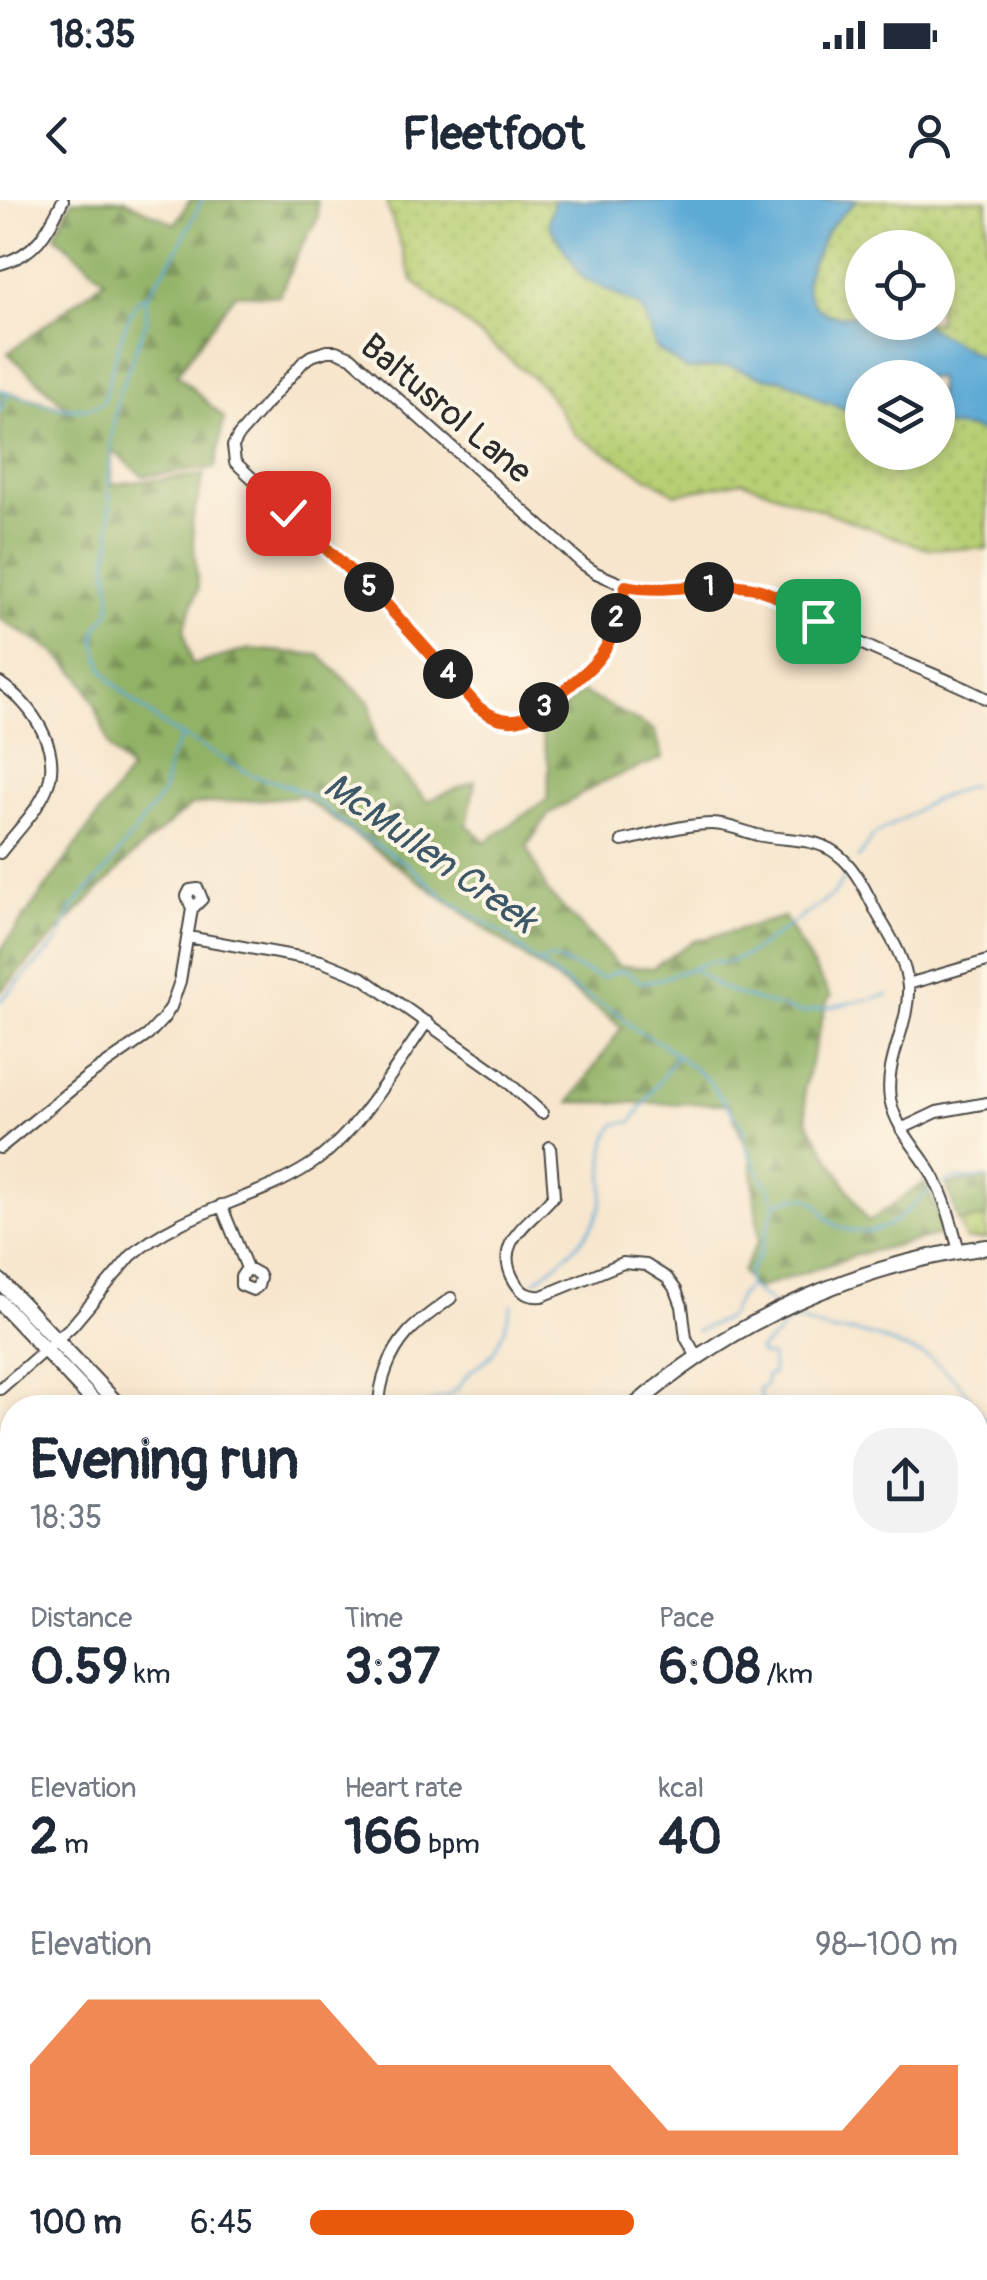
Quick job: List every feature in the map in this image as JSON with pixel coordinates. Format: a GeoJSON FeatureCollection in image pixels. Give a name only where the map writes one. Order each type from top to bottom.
{"type":"FeatureCollection","features":[{"type":"Feature","properties":{"kind":"main road"},"geometry":{"type":"LineString","coordinates":[[648,1395],[696,1357],[802,1298],[874,1272],[987,1247]]}},
{"type":"Feature","properties":{"kind":"main road"},"geometry":{"type":"LineString","coordinates":[[0,1282],[90,1395]]}},
{"type":"Feature","properties":{"kind":"main road"},"geometry":{"type":"LineString","coordinates":[[0,1302],[107,1395]]}},
{"type":"Feature","properties":{"kind":"street"},"geometry":{"type":"LineString","coordinates":[[0,264],[36,246],[63,200]]}},
{"type":"Feature","properties":{"kind":"street","name":"Baltusrol Lane"},"geometry":{"type":"LineString","coordinates":[[626,586],[609,640],[591,667],[533,715],[518,720],[494,718],[478,707],[363,580],[238,468],[233,446],[304,361],[327,351],[344,354],[596,573],[626,586],[651,590],[725,586],[756,589],[778,597],[857,642],[987,699]]}},
{"type":"Feature","properties":{"kind":"street"},"geometry":{"type":"LineString","coordinates":[[0,683],[37,722],[49,746],[52,767],[44,796],[0,853]]}},
{"type":"Feature","properties":{"kind":"street"},"geometry":{"type":"LineString","coordinates":[[622,841],[711,824],[764,836],[808,840],[842,858],[901,956],[908,984],[889,1087],[893,1111],[933,1176],[959,1251]]}},
{"type":"Feature","properties":{"kind":"street"},"geometry":{"type":"LineString","coordinates":[[0,1148],[77,1084],[158,1025],[177,994],[192,908]]}},
{"type":"Feature","properties":{"kind":"street"},"geometry":{"type":"LineString","coordinates":[[188,937],[342,968],[375,985],[500,1074],[542,1113]]}},
{"type":"Feature","properties":{"kind":"street"},"geometry":{"type":"LineString","coordinates":[[908,984],[987,962]]}},
{"type":"Feature","properties":{"kind":"street"},"geometry":{"type":"LineString","coordinates":[[0,1389],[52,1345],[145,1244],[294,1174],[329,1151],[354,1124],[427,1022]]}},
{"type":"Feature","properties":{"kind":"street"},"geometry":{"type":"LineString","coordinates":[[901,1129],[937,1112],[987,1103]]}},
{"type":"Feature","properties":{"kind":"street"},"geometry":{"type":"LineString","coordinates":[[550,1148],[554,1195],[518,1231],[509,1246],[509,1271],[522,1292],[542,1296],[623,1262],[646,1266],[667,1278],[676,1290],[686,1338],[696,1357]]}},
{"type":"Feature","properties":{"kind":"street"},"geometry":{"type":"LineString","coordinates":[[221,1206],[247,1268]]}},
{"type":"Feature","properties":{"kind":"street"},"geometry":{"type":"LineString","coordinates":[[379,1395],[391,1359],[407,1334],[451,1298]]}},
{"type":"Feature","properties":{"kind":"green space"},"geometry":{"type":"Polygon","coordinates":[[[72,200],[124,200],[175,224],[190,200],[317,200],[318,218],[279,296],[235,294],[177,374],[224,418],[215,468],[143,476],[112,450],[111,484],[204,475],[192,521],[198,589],[184,629],[192,665],[250,649],[319,655],[370,703],[376,744],[427,801],[475,781],[467,825],[486,842],[548,798],[549,765],[540,728],[582,692],[654,730],[663,758],[602,782],[549,814],[527,846],[547,891],[619,966],[652,968],[692,942],[784,917],[831,997],[804,1089],[807,1120],[868,1222],[925,1182],[945,1234],[863,1253],[755,1289],[742,1272],[759,1240],[751,1158],[728,1104],[570,1102],[622,1027],[301,796],[191,805],[133,855],[0,992],[0,951],[130,771],[110,749],[95,704],[80,677],[55,652],[0,619],[0,390],[69,409],[8,353],[105,280],[55,235],[72,200]]]}},
{"type":"Feature","properties":{"kind":"green space"},"geometry":{"type":"Polygon","coordinates":[[[388,200],[987,200],[987,549],[924,548],[742,481],[676,494],[576,435],[543,386],[413,281],[388,200]]]}},
{"type":"Feature","properties":{"kind":"green space"},"geometry":{"type":"Polygon","coordinates":[[[987,1178],[987,1218],[958,1221],[947,1185],[987,1178]]]}},
{"type":"Feature","properties":{"kind":"green space"},"geometry":{"type":"Polygon","coordinates":[[[987,1218],[987,1239],[966,1240],[958,1221],[987,1218]]]}},
{"type":"Feature","properties":{"kind":"water"},"geometry":{"type":"Polygon","coordinates":[[[554,200],[857,200],[822,240],[806,282],[812,301],[822,311],[845,316],[845,340],[951,340],[987,357],[987,434],[955,427],[955,360],[845,360],[845,409],[784,380],[729,366],[687,370],[656,348],[639,306],[582,277],[549,221],[554,200]]]}},
{"type":"Feature","properties":{"kind":"waterway","name":"McMullen Creek"},"geometry":{"type":"LineString","coordinates":[[202,200],[178,249],[146,297],[147,320],[118,396],[109,485],[110,610],[96,630],[95,642],[103,669],[166,727],[252,775],[310,796],[354,832],[405,862],[446,898],[504,934],[575,990],[620,1014],[634,1029],[661,1043],[707,1079],[742,1126],[745,1144],[775,1204],[760,1254],[747,1275],[749,1286],[775,1306]]}},
{"type":"Feature","properties":{"kind":"waterway"},"geometry":{"type":"LineString","coordinates":[[0,390],[67,408],[93,407],[103,402],[127,321],[140,297],[144,297]]}},
{"type":"Feature","properties":{"kind":"waterway"},"geometry":{"type":"LineString","coordinates":[[0,411],[7,393]]}},
{"type":"Feature","properties":{"kind":"waterway"},"geometry":{"type":"LineString","coordinates":[[0,1001],[55,945],[72,908],[108,868],[163,793],[169,760],[181,737]]}},
{"type":"Feature","properties":{"kind":"waterway"},"geometry":{"type":"LineString","coordinates":[[858,858],[874,835],[932,801],[972,785]]}},
{"type":"Feature","properties":{"kind":"waterway"},"geometry":{"type":"LineString","coordinates":[[539,962],[551,958],[602,978],[618,971],[627,972],[641,982],[714,961],[726,963],[749,954],[833,895],[847,875]]}},
{"type":"Feature","properties":{"kind":"waterway"},"geometry":{"type":"LineString","coordinates":[[692,969],[739,995],[801,1013],[888,995]]}},
{"type":"Feature","properties":{"kind":"waterway"},"geometry":{"type":"LineString","coordinates":[[535,1281],[589,1231],[600,1209],[610,1133],[616,1124],[633,1120],[677,1055]]}},
{"type":"Feature","properties":{"kind":"waterway"},"geometry":{"type":"LineString","coordinates":[[944,1184],[952,1179],[987,1178]]}},
{"type":"Feature","properties":{"kind":"waterway"},"geometry":{"type":"LineString","coordinates":[[776,1203],[807,1198],[834,1224],[847,1230],[869,1231],[889,1225],[932,1190]]}},
{"type":"Feature","properties":{"kind":"waterway"},"geometry":{"type":"LineString","coordinates":[[697,1331],[729,1317],[738,1297],[748,1287]]}},
{"type":"Feature","properties":{"kind":"waterway"},"geometry":{"type":"LineString","coordinates":[[448,1395],[493,1353],[512,1304]]}},
{"type":"Feature","properties":{"kind":"waterway","name":"McMullen Creek"},"geometry":{"type":"LineString","coordinates":[[785,1314],[834,1332],[876,1337],[930,1358],[968,1395]]}},
{"type":"Feature","properties":{"kind":"waterway"},"geometry":{"type":"LineString","coordinates":[[760,1395],[766,1376],[773,1374],[771,1356],[761,1355],[759,1350],[791,1320]]}},
{"type":"Feature","properties":{"kind":"route"},"geometry":{"type":"LineString","coordinates":[[288,513],[363,580],[478,707],[502,720],[533,715],[591,667],[609,640],[626,586],[672,590],[740,586],[778,597],[818,621]]}}]}
